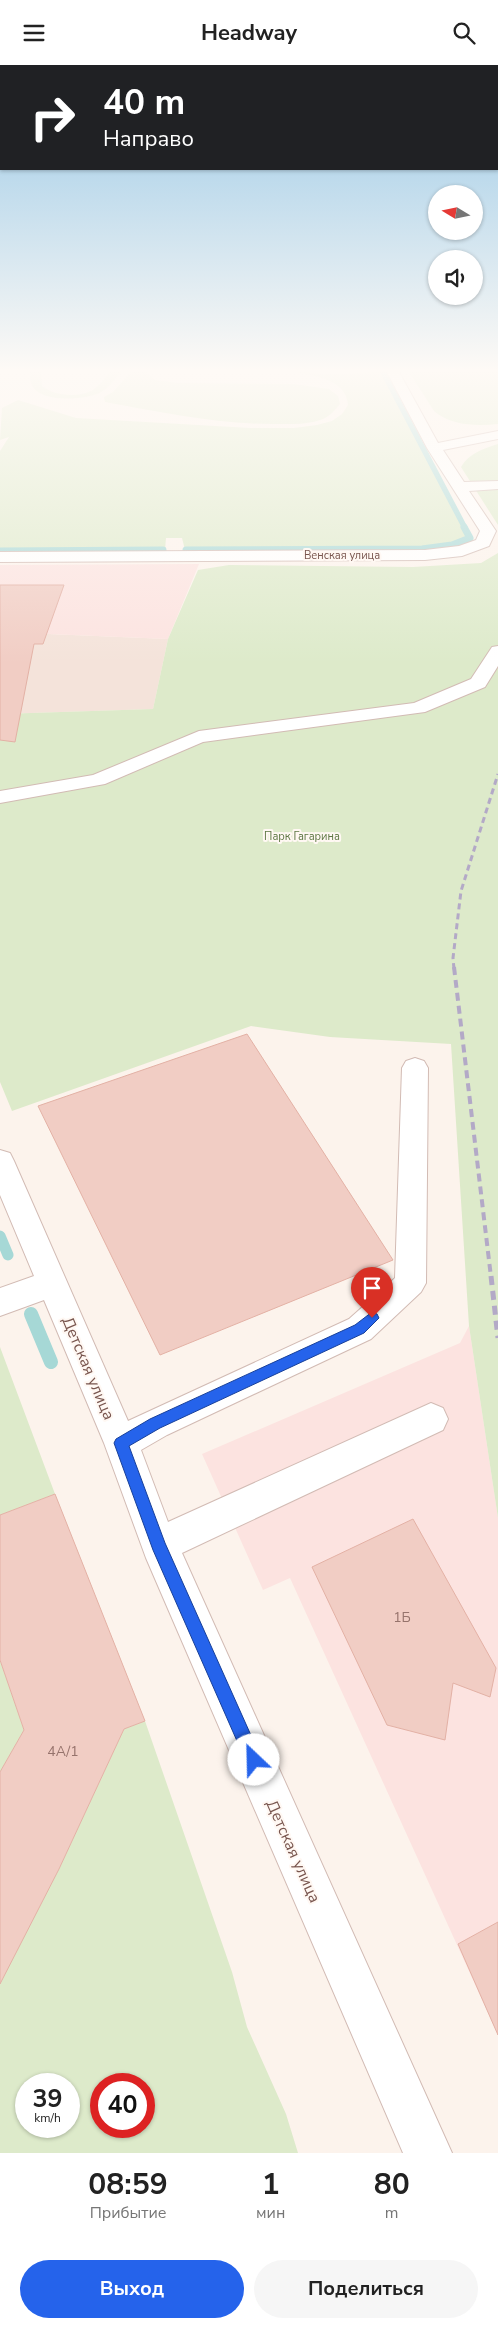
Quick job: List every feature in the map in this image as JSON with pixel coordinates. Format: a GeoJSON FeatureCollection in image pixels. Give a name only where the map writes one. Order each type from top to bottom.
{"type":"FeatureCollection","features":[{"type":"Feature","properties":{"kind":"street","name":"Венская улица"},"geometry":{"type":"LineString","coordinates":[[0,557],[177,549],[425,555],[462,551],[483,543],[488,531],[448,469]]}},
{"type":"Feature","properties":{"kind":"street"},"geometry":{"type":"LineString","coordinates":[[460,487],[498,485]]}},
{"type":"Feature","properties":{"kind":"street"},"geometry":{"type":"LineString","coordinates":[[0,797],[98,780],[199,737],[418,708],[478,683],[498,651]]}},
{"type":"Feature","properties":{"kind":"street"},"geometry":{"type":"LineString","coordinates":[[121,1443],[155,1424],[360,1329],[410,1283],[414,1068]]}},
{"type":"Feature","properties":{"kind":"street","name":"Детская улица"},"geometry":{"type":"LineString","coordinates":[[0,1161],[121,1443],[159,1545],[428,2153]]}},
{"type":"Feature","properties":{"kind":"street"},"geometry":{"type":"LineString","coordinates":[[0,1302],[52,1283]]}},
{"type":"Feature","properties":{"kind":"street"},"geometry":{"type":"LineString","coordinates":[[159,1545],[431,1419]]}},
{"type":"Feature","properties":{"kind":"shaded area"},"geometry":{"type":"Polygon","coordinates":[[[199,564],[168,639],[0,632],[0,565],[199,564]]]}},
{"type":"Feature","properties":{"kind":"shaded area"},"geometry":{"type":"Polygon","coordinates":[[[0,632],[168,639],[153,709],[0,714],[0,632]]]}},
{"type":"Feature","properties":{"kind":"shaded area"},"geometry":{"type":"Polygon","coordinates":[[[469,1326],[498,1518],[498,2035],[290,1578],[263,1590],[202,1454],[460,1343],[469,1326]]]}},
{"type":"Feature","properties":{"kind":"green space"},"geometry":{"type":"Polygon","coordinates":[[[0,469],[434,469],[466,527],[465,538],[456,541],[439,545],[394,549],[185,550],[182,538],[166,538],[165,550],[0,551],[0,469]]]}},
{"type":"Feature","properties":{"kind":"green space"},"geometry":{"type":"Polygon","coordinates":[[[463,469],[498,469],[498,525],[463,469]]]}},
{"type":"Feature","properties":{"kind":"green space","name":"Парк Гагарина"},"geometry":{"type":"Polygon","coordinates":[[[498,553],[498,1518],[469,1326],[451,1044],[330,1037],[251,1026],[12,1111],[0,1082],[0,714],[153,709],[168,639],[198,570],[229,565],[413,567],[481,563],[498,553]]]}},
{"type":"Feature","properties":{"kind":"green space"},"geometry":{"type":"Polygon","coordinates":[[[0,1347],[55,1494],[0,1515],[0,1347]]]}},
{"type":"Feature","properties":{"kind":"green space"},"geometry":{"type":"Polygon","coordinates":[[[0,1660],[24,1730],[0,1772],[0,1660]]]}},
{"type":"Feature","properties":{"kind":"green space"},"geometry":{"type":"Polygon","coordinates":[[[145,1721],[232,1972],[247,2027],[286,2114],[298,2153],[0,2153],[0,1981],[59,1869],[124,1729],[145,1721]]]}},
{"type":"Feature","properties":{"kind":"building"},"geometry":{"type":"Polygon","coordinates":[[[0,585],[64,585],[43,644],[34,644],[15,742],[0,740],[0,585]]]}},
{"type":"Feature","properties":{"kind":"building"},"geometry":{"type":"Polygon","coordinates":[[[247,1034],[393,1260],[160,1355],[38,1106],[247,1034]]]}},
{"type":"Feature","properties":{"kind":"building"},"geometry":{"type":"Polygon","coordinates":[[[55,1494],[145,1721],[124,1729],[59,1869],[0,1984],[0,1772],[24,1730],[0,1660],[0,1515],[55,1494]]]}},
{"type":"Feature","properties":{"kind":"building"},"geometry":{"type":"Polygon","coordinates":[[[413,1519],[496,1668],[490,1697],[453,1683],[445,1740],[387,1725],[312,1567],[413,1519]]]}},
{"type":"Feature","properties":{"kind":"building"},"geometry":{"type":"Polygon","coordinates":[[[498,1922],[498,2035],[458,1944],[498,1922]]]}},
{"type":"Feature","properties":{"kind":"waterway"},"geometry":{"type":"LineString","coordinates":[[434,469],[465,528]]}},
{"type":"Feature","properties":{"kind":"waterway"},"geometry":{"type":"LineString","coordinates":[[186,550],[422,549],[452,545],[470,538],[464,527]]}},
{"type":"Feature","properties":{"kind":"waterway"},"geometry":{"type":"LineString","coordinates":[[0,551],[163,550]]}},
{"type":"Feature","properties":{"kind":"waterway"},"geometry":{"type":"LineString","coordinates":[[0,1236],[8,1255]]}},
{"type":"Feature","properties":{"kind":"waterway"},"geometry":{"type":"LineString","coordinates":[[31,1314],[51,1362]]}},
{"type":"Feature","properties":{"kind":"railway"},"geometry":{"type":"LineString","coordinates":[[454,969],[453,958],[461,891],[498,774]]}},
{"type":"Feature","properties":{"kind":"railway"},"geometry":{"type":"LineString","coordinates":[[454,967],[491,1277]]}},
{"type":"Feature","properties":{"kind":"railway"},"geometry":{"type":"LineString","coordinates":[[491,1276],[498,1338]]}},
{"type":"Feature","properties":{"kind":"route"},"geometry":{"type":"LineString","coordinates":[[254,1760],[159,1545],[121,1443],[155,1424],[360,1329],[372,1318]]}}]}
